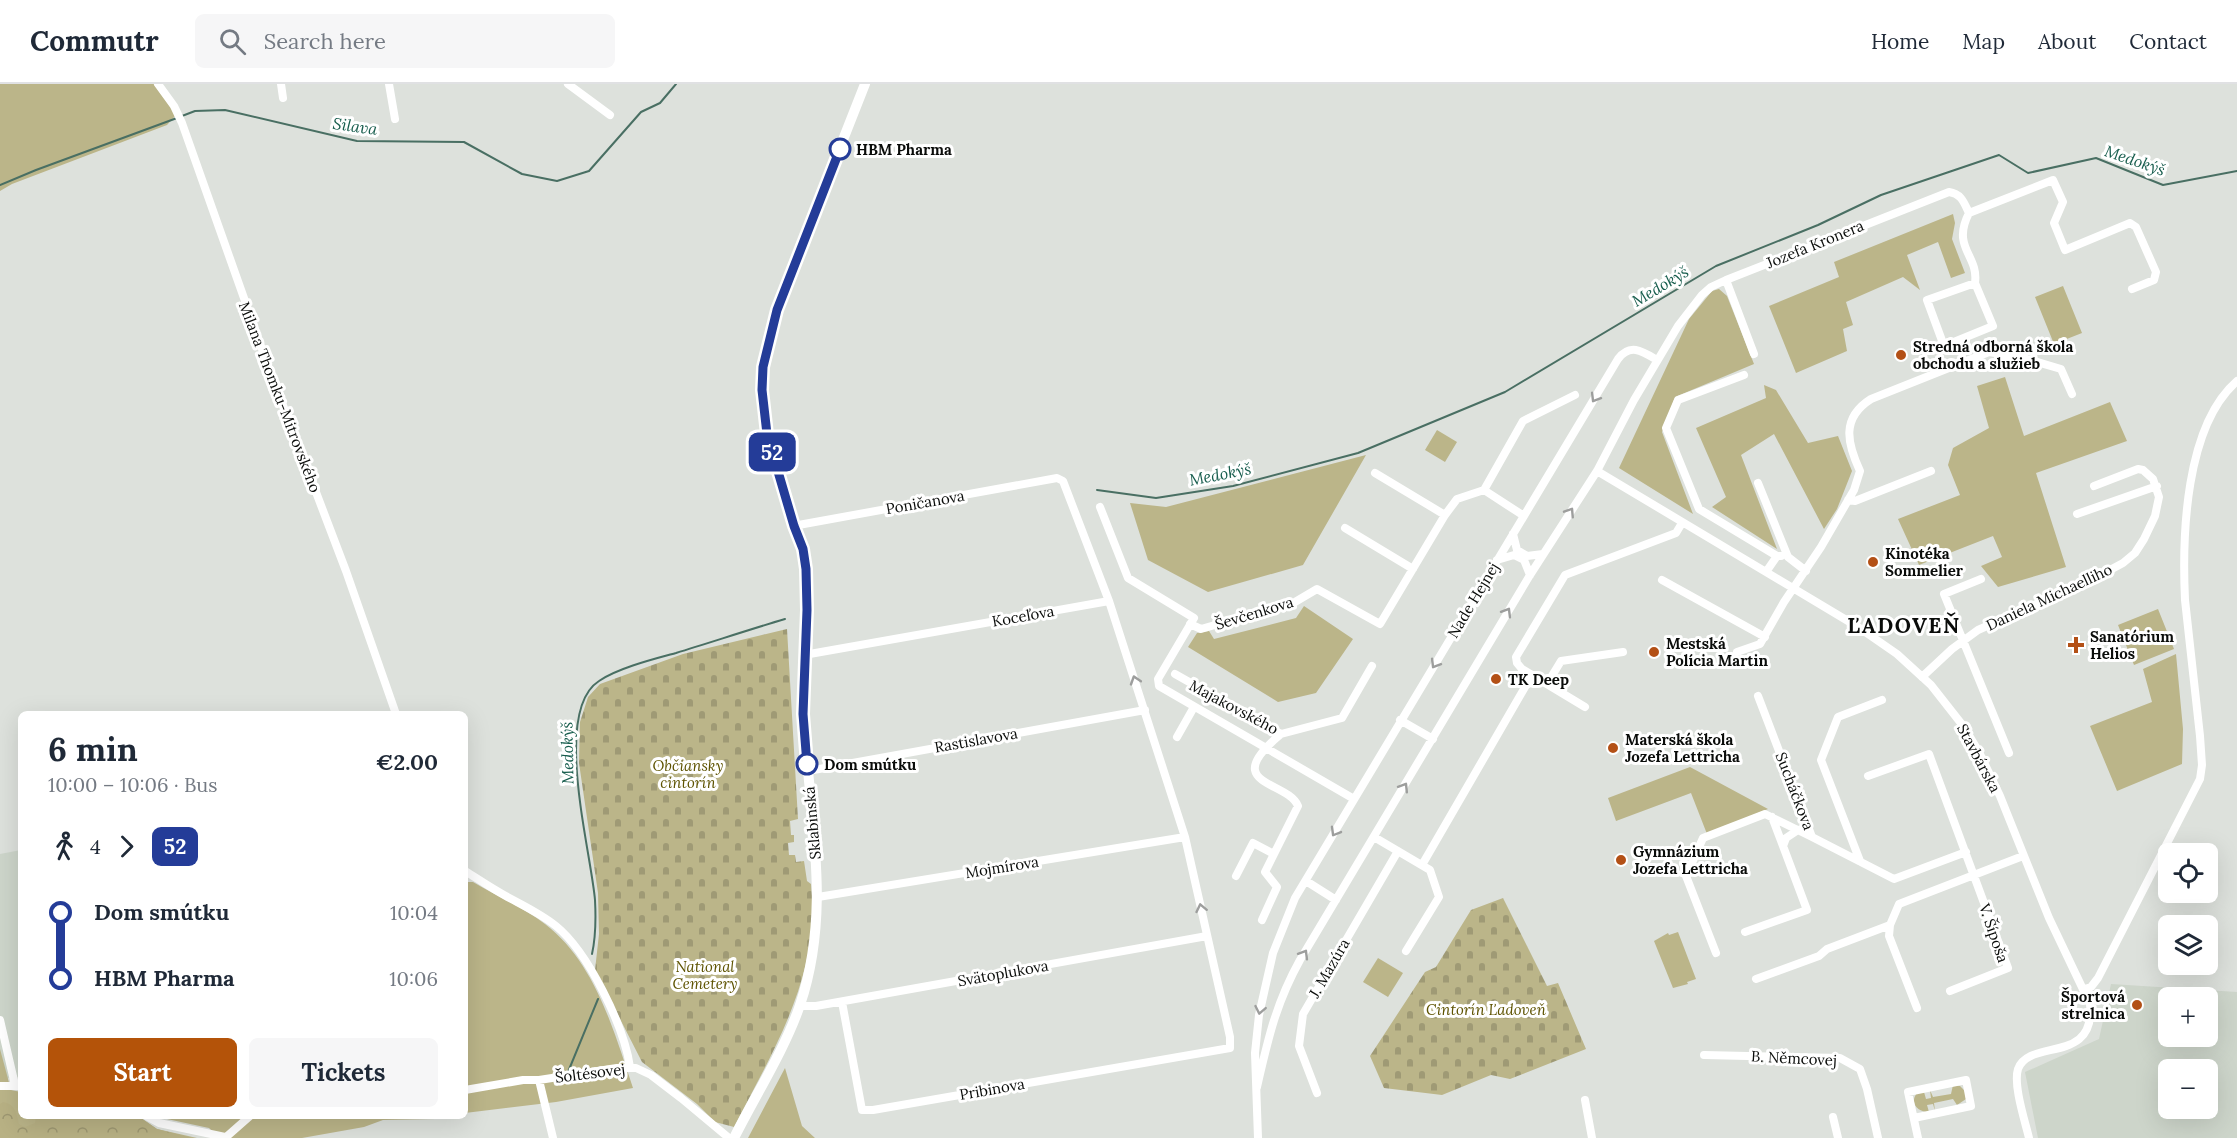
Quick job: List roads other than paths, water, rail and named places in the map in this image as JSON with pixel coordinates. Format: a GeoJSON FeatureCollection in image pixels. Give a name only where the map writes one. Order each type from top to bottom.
{"type":"FeatureCollection","features":[{"type":"Feature","properties":{"kind":"street","name":"Milana Thomku-Mitrovského"},"geometry":{"type":"LineString","coordinates":[[158,84],[182,123],[264,355],[346,571],[395,711]]}},
{"type":"Feature","properties":{"kind":"street"},"geometry":{"type":"LineString","coordinates":[[281,84],[283,98]]}},
{"type":"Feature","properties":{"kind":"street"},"geometry":{"type":"LineString","coordinates":[[389,84],[395,119]]}},
{"type":"Feature","properties":{"kind":"street"},"geometry":{"type":"LineString","coordinates":[[568,84],[610,116]]}},
{"type":"Feature","properties":{"kind":"street","name":"Sklabinská"},"geometry":{"type":"LineString","coordinates":[[734,1138],[784,1041],[799,1006],[814,945],[818,897],[803,714],[808,589],[803,549],[767,434],[762,390],[763,367],[777,310],[865,84]]}},
{"type":"Feature","properties":{"kind":"street"},"geometry":{"type":"LineString","coordinates":[[1975,283],[1927,300],[1944,346],[1993,326],[1975,283],[1976,276],[1962,235],[1963,225],[1969,213],[2053,180],[2063,202],[2054,223],[2065,250],[2130,223],[2136,227],[2156,272],[2154,280],[2132,289]]}},
{"type":"Feature","properties":{"kind":"street","name":"Jozefa Kronera"},"geometry":{"type":"LineString","coordinates":[[1726,280],[1941,193],[1956,193],[1962,198],[1969,213]]}},
{"type":"Feature","properties":{"kind":"street"},"geometry":{"type":"LineString","coordinates":[[1726,280],[1754,354]]}},
{"type":"Feature","properties":{"kind":"street","name":"Nade Hejnej"},"geometry":{"type":"LineString","coordinates":[[1257,1087],[1281,996],[1336,900],[1530,575],[1597,471],[1657,360],[1695,303],[1711,287],[1726,280]]}},
{"type":"Feature","properties":{"kind":"street","name":"Nade Hejnej"},"geometry":{"type":"LineString","coordinates":[[1258,1138],[1255,1053],[1257,1032],[1269,967],[1287,916],[1400,720],[1622,354],[1634,348],[1657,360]]}},
{"type":"Feature","properties":{"kind":"street"},"geometry":{"type":"LineString","coordinates":[[1737,652],[1760,644],[1765,637],[1858,481],[1860,471],[1850,445],[1851,421],[1861,405],[1989,352],[2020,357],[2061,369],[2072,394]]}},
{"type":"Feature","properties":{"kind":"street"},"geometry":{"type":"LineString","coordinates":[[1744,375],[1678,400],[1666,428],[1699,509],[1776,556],[1788,557]]}},
{"type":"Feature","properties":{"kind":"street"},"geometry":{"type":"LineString","coordinates":[[2085,989],[2091,987],[2098,978],[2200,779],[2202,765],[2200,736],[2185,600],[2186,529],[2192,474],[2199,445],[2220,400],[2237,381]]}},
{"type":"Feature","properties":{"kind":"street"},"geometry":{"type":"LineString","coordinates":[[1345,528],[1413,569],[1445,515],[1457,500],[1484,489],[1523,421],[1575,395]]}},
{"type":"Feature","properties":{"kind":"street"},"geometry":{"type":"LineString","coordinates":[[2077,514],[2157,486],[2147,473],[2138,469],[2094,486]]}},
{"type":"Feature","properties":{"kind":"street","name":"Stavbárska"},"geometry":{"type":"LineString","coordinates":[[1597,471],[1885,645],[1922,677],[1948,705],[1972,739],[2000,796],[2049,918],[2085,989],[2091,1011],[2089,1023],[2082,1036],[2071,1044],[2026,1059],[2019,1067],[2017,1080],[2029,1138]]}},
{"type":"Feature","properties":{"kind":"street"},"geometry":{"type":"LineString","coordinates":[[1848,500],[1855,501],[1931,471]]}},
{"type":"Feature","properties":{"kind":"street"},"geometry":{"type":"LineString","coordinates":[[1375,473],[1445,515]]}},
{"type":"Feature","properties":{"kind":"street","name":"Poničanova"},"geometry":{"type":"LineString","coordinates":[[794,526],[1057,478],[1063,482],[1109,601]]}},
{"type":"Feature","properties":{"kind":"street"},"geometry":{"type":"LineString","coordinates":[[1758,483],[1788,557],[1806,571]]}},
{"type":"Feature","properties":{"kind":"street","name":"Daniela Michaelliho"},"geometry":{"type":"LineString","coordinates":[[1922,677],[1962,641],[1995,622],[2097,578],[2123,562],[2140,547],[2155,516],[2159,497],[2157,486]]}},
{"type":"Feature","properties":{"kind":"street"},"geometry":{"type":"LineString","coordinates":[[1484,489],[1524,516]]}},
{"type":"Feature","properties":{"kind":"street","name":"Ševčenkova"},"geometry":{"type":"LineString","coordinates":[[1100,507],[1128,579],[1192,621],[1201,630],[1295,602],[1317,589],[1380,624],[1413,569]]}},
{"type":"Feature","properties":{"kind":"street"},"geometry":{"type":"LineString","coordinates":[[1585,707],[1532,675],[1517,663],[1516,657],[1565,574],[1676,533],[1682,524]]}},
{"type":"Feature","properties":{"kind":"street"},"geometry":{"type":"LineString","coordinates":[[1513,534],[1517,550],[1527,556],[1543,554]]}},
{"type":"Feature","properties":{"kind":"street"},"geometry":{"type":"LineString","coordinates":[[1497,560],[1514,555],[1524,560],[1530,575]]}},
{"type":"Feature","properties":{"kind":"street"},"geometry":{"type":"LineString","coordinates":[[1766,572],[1776,556]]}},
{"type":"Feature","properties":{"kind":"street"},"geometry":{"type":"LineString","coordinates":[[1962,641],[1944,594],[1981,579]]}},
{"type":"Feature","properties":{"kind":"street"},"geometry":{"type":"LineString","coordinates":[[1662,580],[1765,637]]}},
{"type":"Feature","properties":{"kind":"street"},"geometry":{"type":"LineString","coordinates":[[1109,601],[1185,837],[1207,936]]}},
{"type":"Feature","properties":{"kind":"street","name":"Koceľova"},"geometry":{"type":"LineString","coordinates":[[804,655],[1109,601]]}},
{"type":"Feature","properties":{"kind":"street"},"geometry":{"type":"LineString","coordinates":[[1192,621],[1158,679],[1159,686],[1354,799]]}},
{"type":"Feature","properties":{"kind":"street","name":"Stavbárska"},"geometry":{"type":"LineString","coordinates":[[1962,641],[2009,753]]}},
{"type":"Feature","properties":{"kind":"street"},"geometry":{"type":"LineString","coordinates":[[1547,684],[1561,661],[1623,652]]}},
{"type":"Feature","properties":{"kind":"street","name":"Majakovského"},"geometry":{"type":"LineString","coordinates":[[1175,674],[1281,734],[1341,718],[1372,666]]}},
{"type":"Feature","properties":{"kind":"street"},"geometry":{"type":"LineString","coordinates":[[1422,865],[1532,675]]}},
{"type":"Feature","properties":{"kind":"street","name":"Sucháčkova"},"geometry":{"type":"LineString","coordinates":[[1758,696],[1812,837],[1894,879],[1966,852]]}},
{"type":"Feature","properties":{"kind":"street"},"geometry":{"type":"LineString","coordinates":[[1860,861],[1821,760],[1838,717],[1882,700]]}},
{"type":"Feature","properties":{"kind":"street"},"geometry":{"type":"LineString","coordinates":[[1177,737],[1194,707]]}},
{"type":"Feature","properties":{"kind":"street","name":"Rastislavova"},"geometry":{"type":"LineString","coordinates":[[808,771],[1145,710]]}},
{"type":"Feature","properties":{"kind":"street"},"geometry":{"type":"LineString","coordinates":[[1400,720],[1434,739]]}},
{"type":"Feature","properties":{"kind":"street"},"geometry":{"type":"LineString","coordinates":[[1262,920],[1277,887],[1265,872],[1298,806],[1296,799],[1261,781],[1257,774],[1256,764],[1266,746],[1281,734]]}},
{"type":"Feature","properties":{"kind":"street"},"geometry":{"type":"LineString","coordinates":[[1868,776],[1929,754],[1973,875]]}},
{"type":"Feature","properties":{"kind":"street"},"geometry":{"type":"LineString","coordinates":[[1716,952],[1686,876],[1703,838],[1765,814],[1812,837]]}},
{"type":"Feature","properties":{"kind":"street"},"geometry":{"type":"LineString","coordinates":[[1745,932],[1807,910],[1772,817]]}},
{"type":"Feature","properties":{"kind":"street"},"geometry":{"type":"LineString","coordinates":[[1783,846],[1786,838],[1798,830]]}},
{"type":"Feature","properties":{"kind":"street","name":"Mojmírova"},"geometry":{"type":"LineString","coordinates":[[818,897],[1185,837]]}},
{"type":"Feature","properties":{"kind":"street"},"geometry":{"type":"LineString","coordinates":[[1374,837],[1430,870],[1439,897],[1406,951]]}},
{"type":"Feature","properties":{"kind":"street"},"geometry":{"type":"LineString","coordinates":[[1236,876],[1253,843],[1274,854]]}},
{"type":"Feature","properties":{"kind":"street","name":"J. Mazúra"},"geometry":{"type":"LineString","coordinates":[[1317,1093],[1299,1046],[1303,1014],[1398,851]]}},
{"type":"Feature","properties":{"kind":"street"},"geometry":{"type":"LineString","coordinates":[[1917,1008],[1889,936],[1890,925],[1899,904],[2023,856]]}},
{"type":"Feature","properties":{"kind":"street"},"geometry":{"type":"LineString","coordinates":[[468,873],[543,917],[574,945],[606,999],[626,1050],[630,1067]]}},
{"type":"Feature","properties":{"kind":"street","name":"V. Šípoša"},"geometry":{"type":"LineString","coordinates":[[1950,991],[2008,968],[1973,875]]}},
{"type":"Feature","properties":{"kind":"street"},"geometry":{"type":"LineString","coordinates":[[1306,882],[1336,900]]}},
{"type":"Feature","properties":{"kind":"street"},"geometry":{"type":"LineString","coordinates":[[1756,979],[1819,956],[1827,949],[1890,925]]}},
{"type":"Feature","properties":{"kind":"street","name":"Svätoplukova"},"geometry":{"type":"LineString","coordinates":[[799,1006],[842,1002],[1207,936]]}},
{"type":"Feature","properties":{"kind":"street","name":"Pribinova"},"geometry":{"type":"LineString","coordinates":[[842,1002],[862,1110],[873,1110],[1230,1047],[1230,1037],[1207,936]]}},
{"type":"Feature","properties":{"kind":"street"},"geometry":{"type":"LineString","coordinates":[[0,1020],[18,1085],[0,1086]]}},
{"type":"Feature","properties":{"kind":"street","name":"B. Němcovej"},"geometry":{"type":"LineString","coordinates":[[1704,1055],[1840,1058],[1860,1069],[1878,1138]]}},
{"type":"Feature","properties":{"kind":"street","name":"Šoltésovej"},"geometry":{"type":"LineString","coordinates":[[468,1089],[630,1067],[651,1076],[703,1115],[729,1138]]}},
{"type":"Feature","properties":{"kind":"street"},"geometry":{"type":"LineString","coordinates":[[539,1080],[553,1138]]}},
{"type":"Feature","properties":{"kind":"street"},"geometry":{"type":"LineString","coordinates":[[1914,1118],[1971,1106],[1966,1080],[1908,1092],[1918,1138]]}},
{"type":"Feature","properties":{"kind":"street"},"geometry":{"type":"LineString","coordinates":[[1585,1100],[1592,1138]]}},
{"type":"Feature","properties":{"kind":"street"},"geometry":{"type":"LineString","coordinates":[[1833,1117],[1838,1138]]}},
{"type":"Feature","properties":{"kind":"street"},"geometry":{"type":"LineString","coordinates":[[152,1119],[159,1123],[225,1137],[246,1119]]}},
{"type":"Feature","properties":{"kind":"waterway","name":"Silava"},"geometry":{"type":"LineString","coordinates":[[182,116],[195,111],[225,110],[357,141],[464,142],[522,174],[557,181],[589,171],[641,112],[660,103],[676,84]]}},
{"type":"Feature","properties":{"kind":"waterway","name":"Silava"},"geometry":{"type":"LineString","coordinates":[[0,185],[177,118]]}},
{"type":"Feature","properties":{"kind":"waterway","name":"Medokýš"},"geometry":{"type":"LineString","coordinates":[[1097,490],[1156,498],[1233,486],[1358,453],[1505,392],[1716,266],[1818,225],[1881,195],[1999,155],[2028,173],[2096,158],[2163,185],[2237,171]]}},
{"type":"Feature","properties":{"kind":"waterway","name":"Medokýš"},"geometry":{"type":"LineString","coordinates":[[592,954],[595,900],[582,817],[576,751],[578,721],[585,697],[599,681],[626,668],[785,619]]}},
{"type":"Feature","properties":{"kind":"waterway","name":"Medokýš"},"geometry":{"type":"LineString","coordinates":[[568,1072],[598,999]]}},
{"type":"Feature","properties":{"kind":"place","name":"HBM Pharma"},"geometry":{"type":"Point","coordinates":[840,149]}},
{"type":"Feature","properties":{"kind":"place","name":"Stredná odborná škola obchodu a služieb"},"geometry":{"type":"Point","coordinates":[1901,355]}},
{"type":"Feature","properties":{"kind":"place","name":"Kinotéka Sommelier"},"geometry":{"type":"Point","coordinates":[1873,562]}},
{"type":"Feature","properties":{"kind":"place","name":"Sanatórium Helios"},"geometry":{"type":"Point","coordinates":[2076,645]}},
{"type":"Feature","properties":{"kind":"place","name":"Mestská Polícia Martin"},"geometry":{"type":"Point","coordinates":[1654,652]}},
{"type":"Feature","properties":{"kind":"place","name":"TK Deep"},"geometry":{"type":"Point","coordinates":[1496,679]}},
{"type":"Feature","properties":{"kind":"place","name":"Materská škola Jozefa Lettricha"},"geometry":{"type":"Point","coordinates":[1613,748]}},
{"type":"Feature","properties":{"kind":"place","name":"Dom smútku"},"geometry":{"type":"Point","coordinates":[807,764]}},
{"type":"Feature","properties":{"kind":"place","name":"Gymnázium Jozefa Lettricha"},"geometry":{"type":"Point","coordinates":[1621,860]}},
{"type":"Feature","properties":{"kind":"place","name":"Športová strelnica"},"geometry":{"type":"Point","coordinates":[2137,1005]}},
{"type":"Feature","properties":{"kind":"district","name":"ĽADOVEŇ"},"geometry":{"type":"Point","coordinates":[1904,625]}},
{"type":"Feature","properties":{"kind":"park label","name":"Občiansky cintorín"},"geometry":{"type":"Point","coordinates":[688,774]}},
{"type":"Feature","properties":{"kind":"park label","name":"National Cemetery"},"geometry":{"type":"Point","coordinates":[705,974]}},
{"type":"Feature","properties":{"kind":"park label","name":"Cintorín Ľadoveň"},"geometry":{"type":"Point","coordinates":[1486,1009]}}]}
